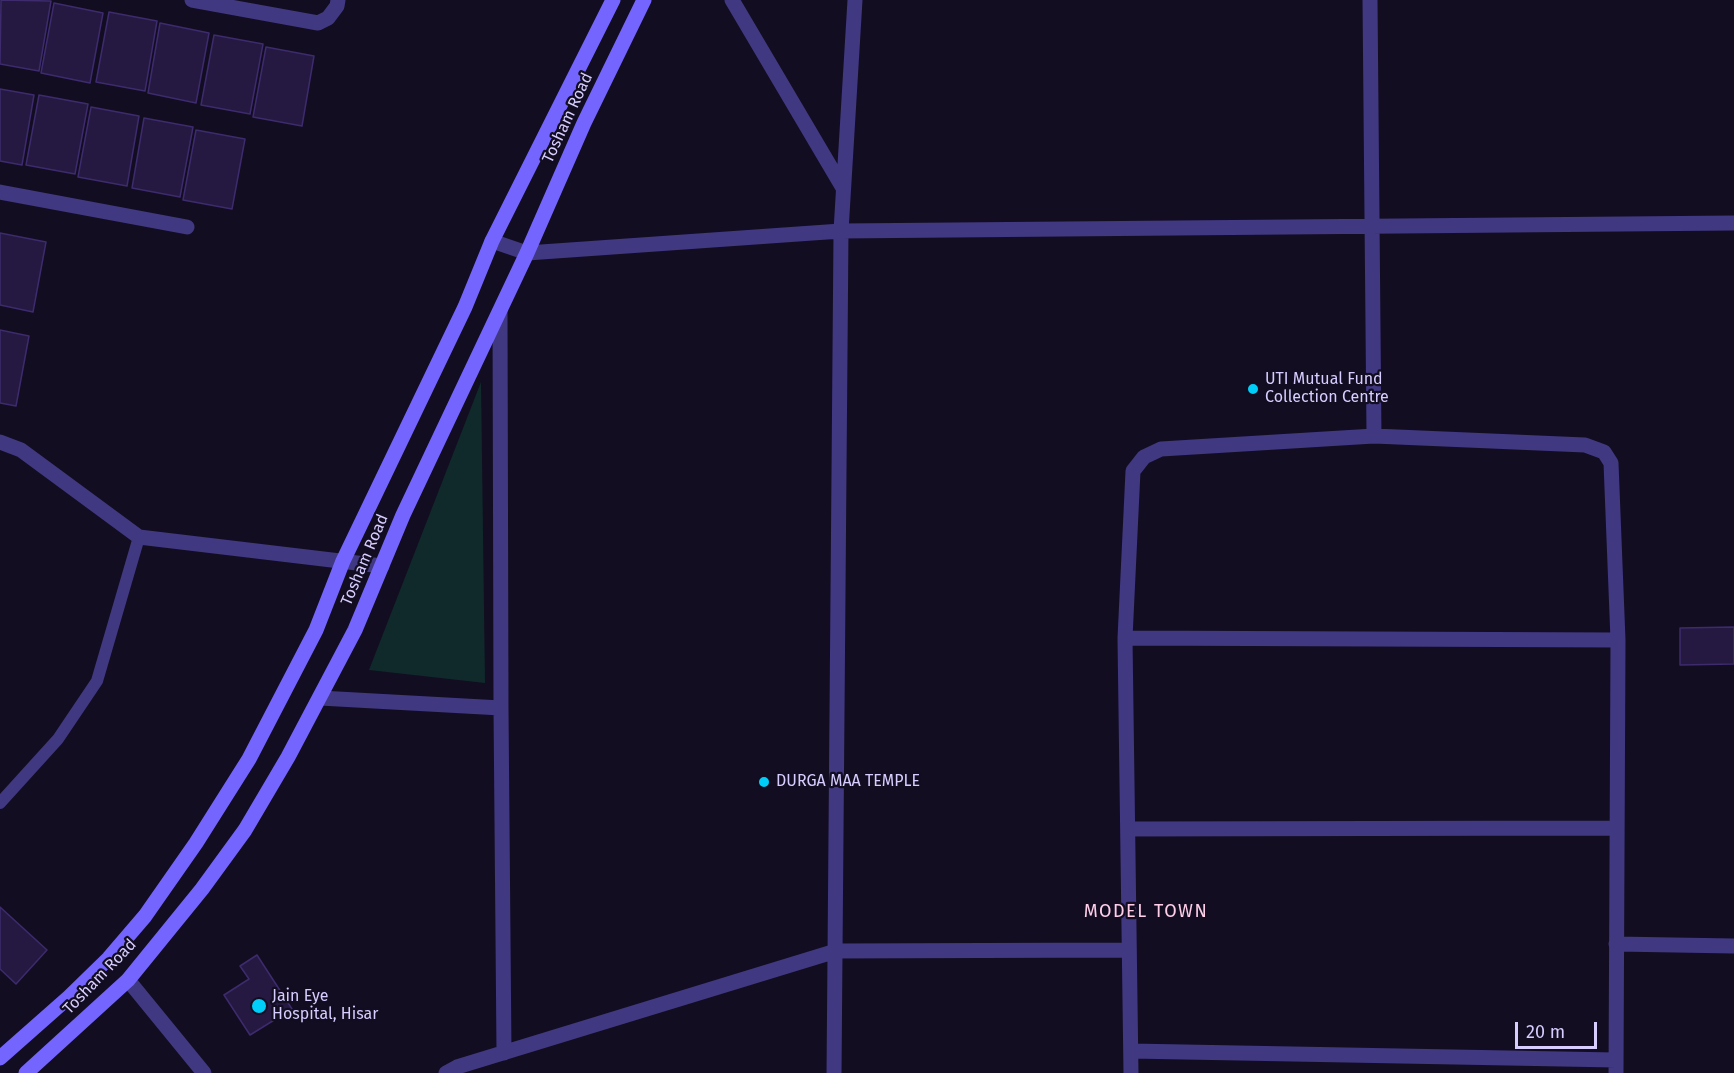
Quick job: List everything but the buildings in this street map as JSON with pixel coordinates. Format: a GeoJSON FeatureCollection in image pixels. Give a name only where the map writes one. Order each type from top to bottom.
{"type":"FeatureCollection","features":[{"type":"Feature","properties":{"kind":"main road","name":"Tosham Road"},"geometry":{"type":"LineString","coordinates":[[0,1058],[109,958],[145,916],[196,843],[249,759],[316,630],[344,561],[465,307],[492,241],[613,0]]}},
{"type":"Feature","properties":{"kind":"main road","name":"Tosham Road"},"geometry":{"type":"LineString","coordinates":[[26,1073],[128,980],[202,889],[245,830],[288,757],[355,630],[404,515],[527,253],[584,123],[644,0]]}},
{"type":"Feature","properties":{"kind":"street"},"geometry":{"type":"LineString","coordinates":[[192,0],[318,23],[328,18],[337,6],[338,0]]}},
{"type":"Feature","properties":{"kind":"street"},"geometry":{"type":"LineString","coordinates":[[732,0],[843,188]]}},
{"type":"Feature","properties":{"kind":"street"},"geometry":{"type":"LineString","coordinates":[[834,1073],[841,231],[855,0]]}},
{"type":"Feature","properties":{"kind":"street"},"geometry":{"type":"LineString","coordinates":[[1370,0],[1374,436]]}},
{"type":"Feature","properties":{"kind":"street"},"geometry":{"type":"LineString","coordinates":[[0,192],[187,227]]}},
{"type":"Feature","properties":{"kind":"street"},"geometry":{"type":"LineString","coordinates":[[492,241],[527,253],[841,231],[1734,223]]}},
{"type":"Feature","properties":{"kind":"street"},"geometry":{"type":"LineString","coordinates":[[500,311],[504,1053]]}},
{"type":"Feature","properties":{"kind":"street"},"geometry":{"type":"LineString","coordinates":[[1131,1051],[1616,1066],[1618,640],[1611,463],[1604,452],[1585,445],[1374,436],[1161,449],[1144,457],[1133,471],[1125,638],[1131,1073]]}},
{"type":"Feature","properties":{"kind":"street"},"geometry":{"type":"LineString","coordinates":[[0,442],[21,450],[139,537],[382,566]]}},
{"type":"Feature","properties":{"kind":"street"},"geometry":{"type":"LineString","coordinates":[[1125,638],[1618,640]]}},
{"type":"Feature","properties":{"kind":"street"},"geometry":{"type":"LineString","coordinates":[[320,698],[501,708]]}},
{"type":"Feature","properties":{"kind":"street"},"geometry":{"type":"LineString","coordinates":[[1128,829],[1617,828]]}},
{"type":"Feature","properties":{"kind":"street"},"geometry":{"type":"LineString","coordinates":[[1616,944],[1734,946]]}},
{"type":"Feature","properties":{"kind":"street"},"geometry":{"type":"LineString","coordinates":[[446,1073],[457,1067],[836,951],[1129,950]]}},
{"type":"Feature","properties":{"kind":"street"},"geometry":{"type":"LineString","coordinates":[[128,980],[204,1073]]}},
{"type":"Feature","properties":{"kind":"lane"},"geometry":{"type":"LineString","coordinates":[[0,803],[58,739],[97,681],[139,537]]}},
{"type":"Feature","properties":{"kind":"green space"},"geometry":{"type":"Polygon","coordinates":[[[481,382],[485,683],[369,670],[481,382]]]}},
{"type":"Feature","properties":{"kind":"place","name":"UTI Mutual Fund Collection Centre"},"geometry":{"type":"Point","coordinates":[1253,389]}},
{"type":"Feature","properties":{"kind":"place","name":"DURGA MAA TEMPLE"},"geometry":{"type":"Point","coordinates":[764,782]}},
{"type":"Feature","properties":{"kind":"place","name":"Jain Eye Hospital, Hisar"},"geometry":{"type":"Point","coordinates":[259,1006]}},
{"type":"Feature","properties":{"kind":"district","name":"MODEL TOWN"},"geometry":{"type":"Point","coordinates":[1146,912]}}]}
